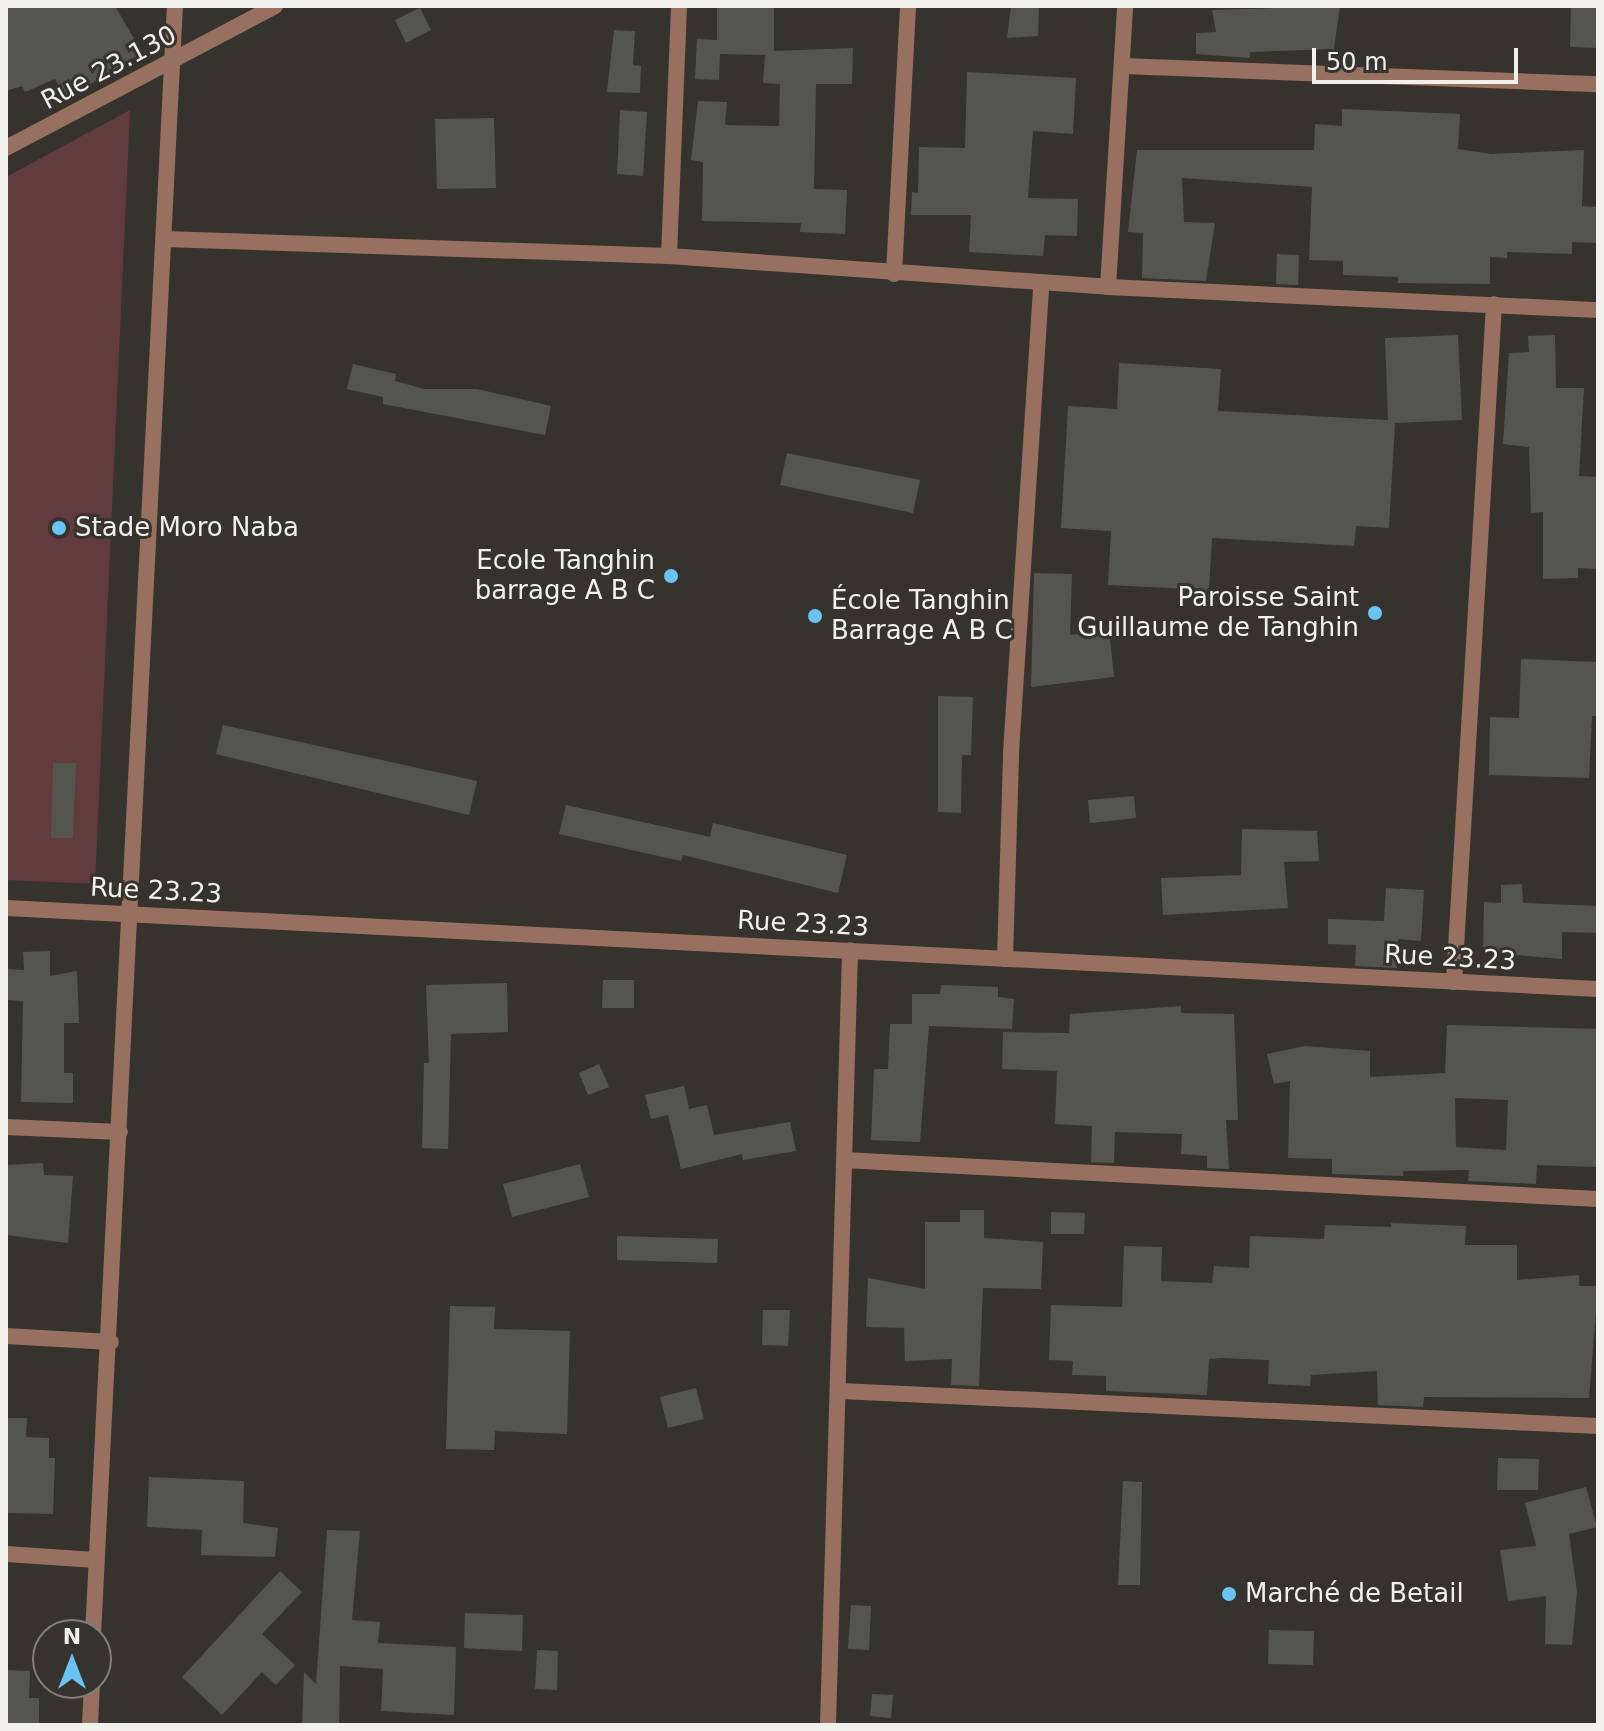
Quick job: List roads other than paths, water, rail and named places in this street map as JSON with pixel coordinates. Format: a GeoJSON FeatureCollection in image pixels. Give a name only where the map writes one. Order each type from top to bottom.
{"type":"FeatureCollection","features":[{"type":"Feature","properties":{"kind":"street"},"geometry":{"type":"LineString","coordinates":[[94,1619],[111,1342],[129,914],[175,6]]}},
{"type":"Feature","properties":{"kind":"street","name":"Rue 23.130"},"geometry":{"type":"LineString","coordinates":[[6,148],[275,6]]}},
{"type":"Feature","properties":{"kind":"street"},"geometry":{"type":"LineString","coordinates":[[669,256],[679,6]]}},
{"type":"Feature","properties":{"kind":"street"},"geometry":{"type":"LineString","coordinates":[[894,274],[908,6]]}},
{"type":"Feature","properties":{"kind":"street"},"geometry":{"type":"LineString","coordinates":[[1108,287],[1125,6]]}},
{"type":"Feature","properties":{"kind":"street"},"geometry":{"type":"LineString","coordinates":[[1123,66],[1598,84]]}},
{"type":"Feature","properties":{"kind":"street"},"geometry":{"type":"LineString","coordinates":[[164,239],[669,256],[1108,287],[1598,310]]}},
{"type":"Feature","properties":{"kind":"street"},"geometry":{"type":"LineString","coordinates":[[1005,959],[1011,753],[1041,283]]}},
{"type":"Feature","properties":{"kind":"street"},"geometry":{"type":"LineString","coordinates":[[1454,982],[1494,304]]}},
{"type":"Feature","properties":{"kind":"street","name":"Rue 23.23"},"geometry":{"type":"LineString","coordinates":[[6,908],[1598,989]]}},
{"type":"Feature","properties":{"kind":"street"},"geometry":{"type":"LineString","coordinates":[[828,1725],[840,1391],[850,950]]}},
{"type":"Feature","properties":{"kind":"street"},"geometry":{"type":"LineString","coordinates":[[6,1127],[120,1132]]}},
{"type":"Feature","properties":{"kind":"street"},"geometry":{"type":"LineString","coordinates":[[844,1160],[1598,1199]]}},
{"type":"Feature","properties":{"kind":"street"},"geometry":{"type":"LineString","coordinates":[[6,1336],[111,1342]]}},
{"type":"Feature","properties":{"kind":"street"},"geometry":{"type":"LineString","coordinates":[[840,1391],[1598,1426]]}},
{"type":"Feature","properties":{"kind":"street"},"geometry":{"type":"LineString","coordinates":[[6,1554],[96,1560]]}},
{"type":"Feature","properties":{"kind":"street"},"geometry":{"type":"LineString","coordinates":[[90,1725],[91,1699]]}},
{"type":"Feature","properties":{"kind":"place","name":"Stade Moro Naba"},"geometry":{"type":"Point","coordinates":[59,528]}},
{"type":"Feature","properties":{"kind":"place","name":"Ecole Tanghin barrage A B C"},"geometry":{"type":"Point","coordinates":[671,576]}},
{"type":"Feature","properties":{"kind":"place","name":"Paroisse Saint Guillaume de Tanghin"},"geometry":{"type":"Point","coordinates":[1375,613]}},
{"type":"Feature","properties":{"kind":"place","name":"École Tanghin Barrage A B C"},"geometry":{"type":"Point","coordinates":[815,616]}},
{"type":"Feature","properties":{"kind":"place","name":"Marché de Betail"},"geometry":{"type":"Point","coordinates":[1229,1594]}}]}
